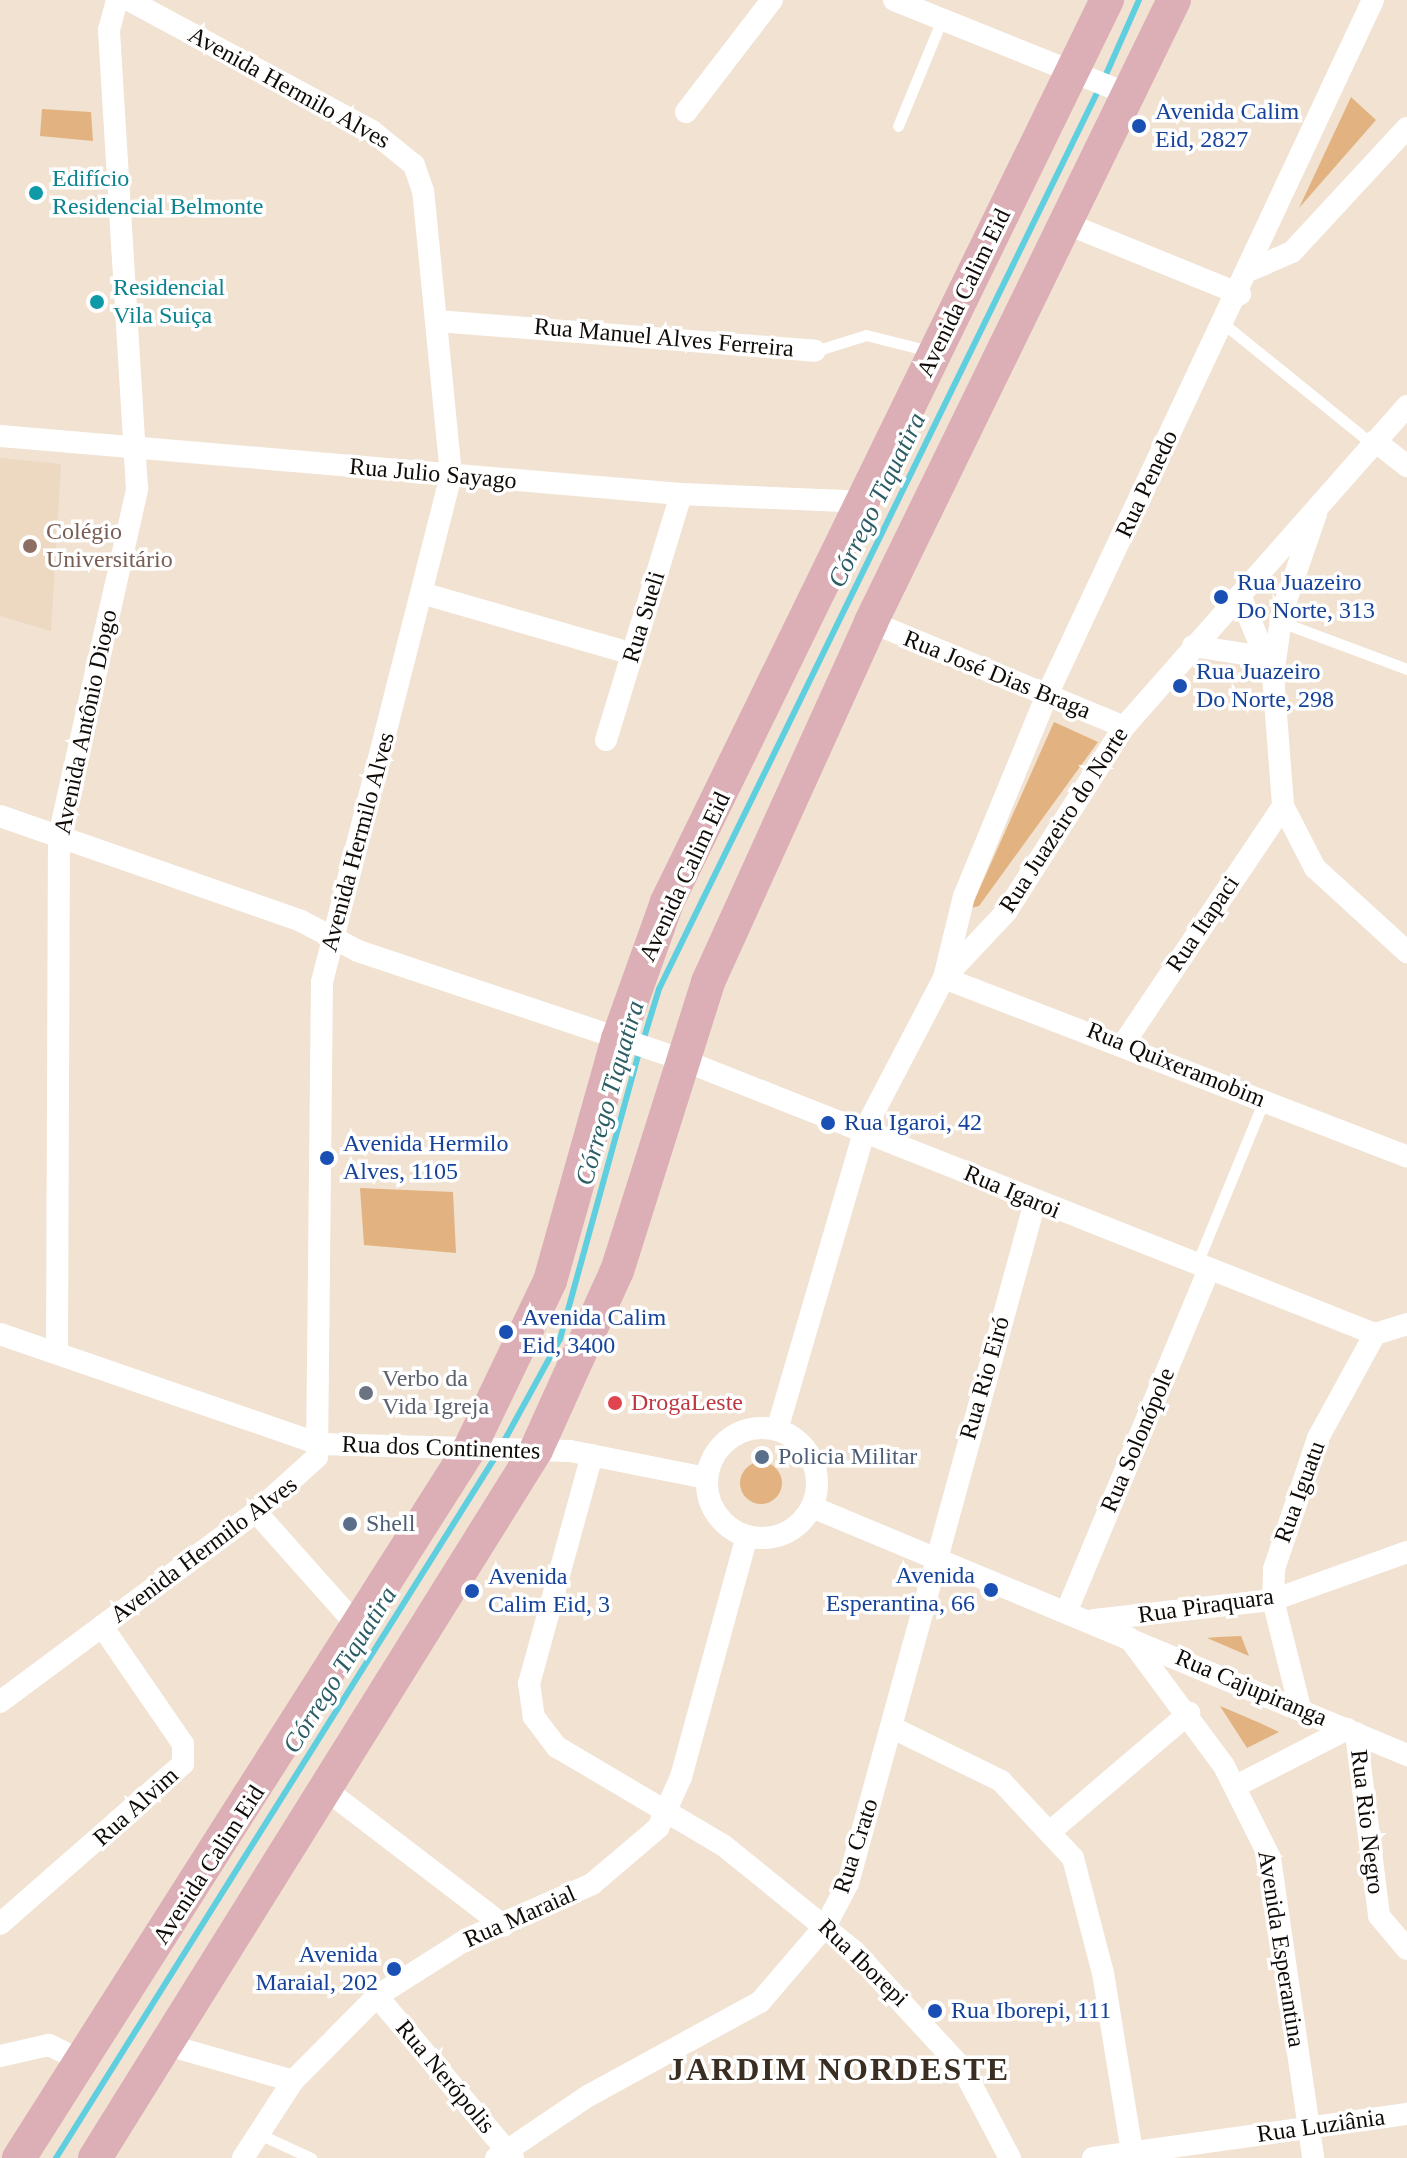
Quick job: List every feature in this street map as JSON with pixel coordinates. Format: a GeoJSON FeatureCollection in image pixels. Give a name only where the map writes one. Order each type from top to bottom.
{"type":"FeatureCollection","features":[{"type":"Feature","properties":{"kind":"main road","name":"Avenida Calim Eid"},"geometry":{"type":"LineString","coordinates":[[19,2158],[478,1448],[550,1281],[667,902],[867,502],[934,352],[1081,76],[1107,0]]}},
{"type":"Feature","properties":{"kind":"main road"},"geometry":{"type":"LineString","coordinates":[[95,2158],[325,1789],[525,1449],[617,1271],[667,1055],[708,982],[871,622],[1065,223],[1121,91],[1174,0]]}},
{"type":"Feature","properties":{"kind":"street","name":"Avenida Antônio Diogo"},"geometry":{"type":"LineString","coordinates":[[57,1353],[59,836],[137,489],[109,30],[117,0]]}},
{"type":"Feature","properties":{"kind":"street","name":"Avenida Hermilo Alves"},"geometry":{"type":"LineString","coordinates":[[0,1702],[311,1469],[320,1444],[317,1037],[331,936],[425,594],[451,475],[423,191],[407,158],[372,131],[129,0]]}},
{"type":"Feature","properties":{"kind":"street"},"geometry":{"type":"LineString","coordinates":[[686,112],[772,0]]}},
{"type":"Feature","properties":{"kind":"street"},"geometry":{"type":"LineString","coordinates":[[894,0],[944,10],[1081,76],[1121,91]]}},
{"type":"Feature","properties":{"kind":"street","name":"Rua Penedo"},"geometry":{"type":"LineString","coordinates":[[944,978],[964,896],[1047,695],[1253,269],[1373,0]]}},
{"type":"Feature","properties":{"kind":"street"},"geometry":{"type":"LineString","coordinates":[[1253,269],[1292,252],[1407,128]]}},
{"type":"Feature","properties":{"kind":"street"},"geometry":{"type":"LineString","coordinates":[[1065,223],[1240,294]]}},
{"type":"Feature","properties":{"kind":"street","name":"Rua Manuel Alves Ferreira"},"geometry":{"type":"LineString","coordinates":[[437,321],[815,351]]}},
{"type":"Feature","properties":{"kind":"street","name":"Rua Juazeiro do Norte"},"geometry":{"type":"LineString","coordinates":[[777,1430],[865,1129],[944,978],[1006,912],[1124,727],[1407,406]]}},
{"type":"Feature","properties":{"kind":"street","name":"Rua Julio Sayago"},"geometry":{"type":"LineString","coordinates":[[0,436],[681,494],[867,502]]}},
{"type":"Feature","properties":{"kind":"street"},"geometry":{"type":"LineString","coordinates":[[1374,442],[1407,466]]}},
{"type":"Feature","properties":{"kind":"street","name":"Rua Sueli"},"geometry":{"type":"LineString","coordinates":[[606,740],[681,494]]}},
{"type":"Feature","properties":{"kind":"street"},"geometry":{"type":"LineString","coordinates":[[1268,666],[1320,502]]}},
{"type":"Feature","properties":{"kind":"street"},"geometry":{"type":"LineString","coordinates":[[1258,573],[1282,617]]}},
{"type":"Feature","properties":{"kind":"street"},"geometry":{"type":"LineString","coordinates":[[425,594],[633,654]]}},
{"type":"Feature","properties":{"kind":"street"},"geometry":{"type":"LineString","coordinates":[[1240,595],[1268,666],[1283,806],[1315,868],[1407,952]]}},
{"type":"Feature","properties":{"kind":"street","name":"Rua José Dias Braga"},"geometry":{"type":"LineString","coordinates":[[871,622],[1124,727]]}},
{"type":"Feature","properties":{"kind":"street"},"geometry":{"type":"LineString","coordinates":[[1193,646],[1268,666]]}},
{"type":"Feature","properties":{"kind":"street","name":"Rua Itapaci"},"geometry":{"type":"LineString","coordinates":[[1124,1043],[1283,806]]}},
{"type":"Feature","properties":{"kind":"street","name":"Rua Igaroi"},"geometry":{"type":"LineString","coordinates":[[0,816],[865,1129],[1202,1270],[1375,1334]]}},
{"type":"Feature","properties":{"kind":"street","name":"Rua Quixeramobim"},"geometry":{"type":"LineString","coordinates":[[944,978],[1124,1043],[1407,1157]]}},
{"type":"Feature","properties":{"kind":"street","name":"Rua Rio Eiró"},"geometry":{"type":"LineString","coordinates":[[935,1555],[1035,1202]]}},
{"type":"Feature","properties":{"kind":"street","name":"Rua Solonópole"},"geometry":{"type":"LineString","coordinates":[[1068,1608],[1202,1270]]}},
{"type":"Feature","properties":{"kind":"street"},"geometry":{"type":"LineString","coordinates":[[1375,1334],[1407,1324]]}},
{"type":"Feature","properties":{"kind":"street","name":"Rua dos Continentes"},"geometry":{"type":"LineString","coordinates":[[0,1334],[320,1444],[525,1449],[592,1455],[706,1478]]}},
{"type":"Feature","properties":{"kind":"street","name":"Rua Iguatu"},"geometry":{"type":"LineString","coordinates":[[1300,1708],[1273,1600],[1285,1522],[1347,1377],[1375,1334]]}},
{"type":"Feature","properties":{"kind":"street"},"geometry":{"type":"LineString","coordinates":[[777,1430],[801,1445],[815,1469],[812,1507],[778,1536],[747,1536],[712,1508],[706,1478],[730,1437],[777,1430]]}},
{"type":"Feature","properties":{"kind":"street","name":"Rua Iborepi"},"geometry":{"type":"LineString","coordinates":[[592,1455],[529,1683],[534,1717],[557,1747],[669,1811],[826,1925],[963,2069],[1010,2158]]}},
{"type":"Feature","properties":{"kind":"street"},"geometry":{"type":"LineString","coordinates":[[812,1507],[1094,1620]]}},
{"type":"Feature","properties":{"kind":"street"},"geometry":{"type":"LineString","coordinates":[[256,1512],[361,1630]]}},
{"type":"Feature","properties":{"kind":"street"},"geometry":{"type":"LineString","coordinates":[[669,1811],[747,1536]]}},
{"type":"Feature","properties":{"kind":"street","name":"Rua Piraquara"},"geometry":{"type":"LineString","coordinates":[[1094,1620],[1273,1600],[1407,1552]]}},
{"type":"Feature","properties":{"kind":"street","name":"Rua Crato"},"geometry":{"type":"LineString","coordinates":[[505,2155],[760,2002],[826,1925],[848,1883],[935,1555]]}},
{"type":"Feature","properties":{"kind":"street","name":"Rua Cajupiranga"},"geometry":{"type":"LineString","coordinates":[[1094,1620],[1407,1755]]}},
{"type":"Feature","properties":{"kind":"street","name":"Rua Alvim"},"geometry":{"type":"LineString","coordinates":[[0,1924],[183,1764],[183,1744],[102,1626]]}},
{"type":"Feature","properties":{"kind":"street","name":"Avenida Esperantina"},"geometry":{"type":"LineString","coordinates":[[1128,1637],[1189,1713],[1236,1786],[1270,1858],[1313,2158]]}},
{"type":"Feature","properties":{"kind":"street"},"geometry":{"type":"LineString","coordinates":[[1051,1831],[1189,1713]]}},
{"type":"Feature","properties":{"kind":"street"},"geometry":{"type":"LineString","coordinates":[[891,1727],[1001,1781],[1073,1858],[1088,1898],[1132,2153]]}},
{"type":"Feature","properties":{"kind":"street"},"geometry":{"type":"LineString","coordinates":[[1236,1786],[1352,1731]]}},
{"type":"Feature","properties":{"kind":"street","name":"Rua Rio Negro"},"geometry":{"type":"LineString","coordinates":[[1352,1731],[1379,1916],[1407,1949]]}},
{"type":"Feature","properties":{"kind":"street"},"geometry":{"type":"LineString","coordinates":[[325,1789],[504,1926]]}},
{"type":"Feature","properties":{"kind":"street","name":"Rua Maraial"},"geometry":{"type":"LineString","coordinates":[[243,2158],[256,2133],[293,2081],[377,1996],[455,1946],[592,1884],[669,1811]]}},
{"type":"Feature","properties":{"kind":"street","name":"Rua Nerópolis"},"geometry":{"type":"LineString","coordinates":[[377,1996],[505,2155]]}},
{"type":"Feature","properties":{"kind":"street"},"geometry":{"type":"LineString","coordinates":[[164,2044],[293,2081]]}},
{"type":"Feature","properties":{"kind":"street"},"geometry":{"type":"LineString","coordinates":[[0,2056],[49,2045],[82,2061]]}},
{"type":"Feature","properties":{"kind":"street","name":"Rua Luziânia"},"geometry":{"type":"LineString","coordinates":[[1093,2158],[1407,2114]]}},
{"type":"Feature","properties":{"kind":"lane"},"geometry":{"type":"LineString","coordinates":[[898,126],[944,10]]}},
{"type":"Feature","properties":{"kind":"lane"},"geometry":{"type":"LineString","coordinates":[[1224,324],[1374,442]]}},
{"type":"Feature","properties":{"kind":"lane","name":"Rua Manuel Alves Ferreira"},"geometry":{"type":"LineString","coordinates":[[815,351],[866,335],[934,352]]}},
{"type":"Feature","properties":{"kind":"lane"},"geometry":{"type":"LineString","coordinates":[[1282,617],[1407,669]]}},
{"type":"Feature","properties":{"kind":"lane"},"geometry":{"type":"LineString","coordinates":[[1202,1270],[1264,1100]]}},
{"type":"Feature","properties":{"kind":"lane"},"geometry":{"type":"LineString","coordinates":[[256,2133],[311,2158]]}},
{"type":"Feature","properties":{"kind":"shaded area"},"geometry":{"type":"Polygon","coordinates":[[[1351,97],[1376,120],[1299,208],[1351,97]]]}},
{"type":"Feature","properties":{"kind":"shaded area"},"geometry":{"type":"Polygon","coordinates":[[[42,109],[91,112],[93,141],[40,136],[42,109]]]}},
{"type":"Feature","properties":{"kind":"shaded area","name":"Colégio Universitário"},"geometry":{"type":"Polygon","coordinates":[[[0,458],[61,464],[51,631],[0,616],[0,458]]]}},
{"type":"Feature","properties":{"kind":"shaded area"},"geometry":{"type":"Polygon","coordinates":[[[1054,722],[1098,742],[979,906],[971,908],[1054,722]]]}},
{"type":"Feature","properties":{"kind":"shaded area"},"geometry":{"type":"Polygon","coordinates":[[[360,1188],[453,1192],[456,1253],[364,1245],[360,1188]]]}},
{"type":"Feature","properties":{"kind":"shaded area"},"geometry":{"type":"Polygon","coordinates":[[[761,1462],[776,1468],[782,1483],[776,1498],[761,1504],[746,1498],[740,1483],[746,1468],[761,1462]]]}},
{"type":"Feature","properties":{"kind":"shaded area"},"geometry":{"type":"Polygon","coordinates":[[[1241,1636],[1249,1656],[1207,1638],[1218,1637],[1241,1636]]]}},
{"type":"Feature","properties":{"kind":"shaded area"},"geometry":{"type":"Polygon","coordinates":[[[1220,1706],[1260,1723],[1279,1732],[1247,1748],[1220,1706]]]}},
{"type":"Feature","properties":{"kind":"waterway","name":"Córrego Tiquatira"},"geometry":{"type":"LineString","coordinates":[[1104,79],[1139,0]]}},
{"type":"Feature","properties":{"kind":"waterway","name":"Córrego Tiquatira"},"geometry":{"type":"LineString","coordinates":[[643,1041],[659,989],[1099,89]]}},
{"type":"Feature","properties":{"kind":"waterway","name":"Córrego Tiquatira"},"geometry":{"type":"LineString","coordinates":[[503,1443],[560,1339],[639,1052]]}},
{"type":"Feature","properties":{"kind":"waterway","name":"Córrego Tiquatira"},"geometry":{"type":"LineString","coordinates":[[56,2158],[496,1456]]}},
{"type":"Feature","properties":{"kind":"place","name":"Avenida Calim Eid, 2827"},"geometry":{"type":"Point","coordinates":[1139,126]}},
{"type":"Feature","properties":{"kind":"place","name":"Edifício Residencial Belmonte"},"geometry":{"type":"Point","coordinates":[36,193]}},
{"type":"Feature","properties":{"kind":"place","name":"Residencial Vila Suiça"},"geometry":{"type":"Point","coordinates":[97,302]}},
{"type":"Feature","properties":{"kind":"place","name":"Colégio Universitário"},"geometry":{"type":"Point","coordinates":[30,546]}},
{"type":"Feature","properties":{"kind":"place","name":"Rua Juazeiro Do Norte, 313"},"geometry":{"type":"Point","coordinates":[1221,597]}},
{"type":"Feature","properties":{"kind":"place","name":"Rua Juazeiro Do Norte, 298"},"geometry":{"type":"Point","coordinates":[1180,686]}},
{"type":"Feature","properties":{"kind":"place","name":"Rua Igaroi, 42"},"geometry":{"type":"Point","coordinates":[828,1123]}},
{"type":"Feature","properties":{"kind":"place","name":"Avenida Hermilo Alves, 1105"},"geometry":{"type":"Point","coordinates":[327,1158]}},
{"type":"Feature","properties":{"kind":"place","name":"Avenida Calim Eid, 3400"},"geometry":{"type":"Point","coordinates":[506,1332]}},
{"type":"Feature","properties":{"kind":"place","name":"Verbo da Vida Igreja"},"geometry":{"type":"Point","coordinates":[366,1393]}},
{"type":"Feature","properties":{"kind":"place","name":"DrogaLeste"},"geometry":{"type":"Point","coordinates":[615,1403]}},
{"type":"Feature","properties":{"kind":"place","name":"Policia Militar"},"geometry":{"type":"Point","coordinates":[762,1457]}},
{"type":"Feature","properties":{"kind":"place","name":"Shell"},"geometry":{"type":"Point","coordinates":[350,1524]}},
{"type":"Feature","properties":{"kind":"place","name":"Avenida Esperantina, 66"},"geometry":{"type":"Point","coordinates":[991,1590]}},
{"type":"Feature","properties":{"kind":"place","name":"Avenida Calim Eid, 3"},"geometry":{"type":"Point","coordinates":[472,1591]}},
{"type":"Feature","properties":{"kind":"place","name":"Avenida Maraial, 202"},"geometry":{"type":"Point","coordinates":[394,1969]}},
{"type":"Feature","properties":{"kind":"place","name":"Rua Iborepi, 111"},"geometry":{"type":"Point","coordinates":[935,2011]}},
{"type":"Feature","properties":{"kind":"district","name":"JARDIM NORDESTE"},"geometry":{"type":"Point","coordinates":[839,2069]}}]}
